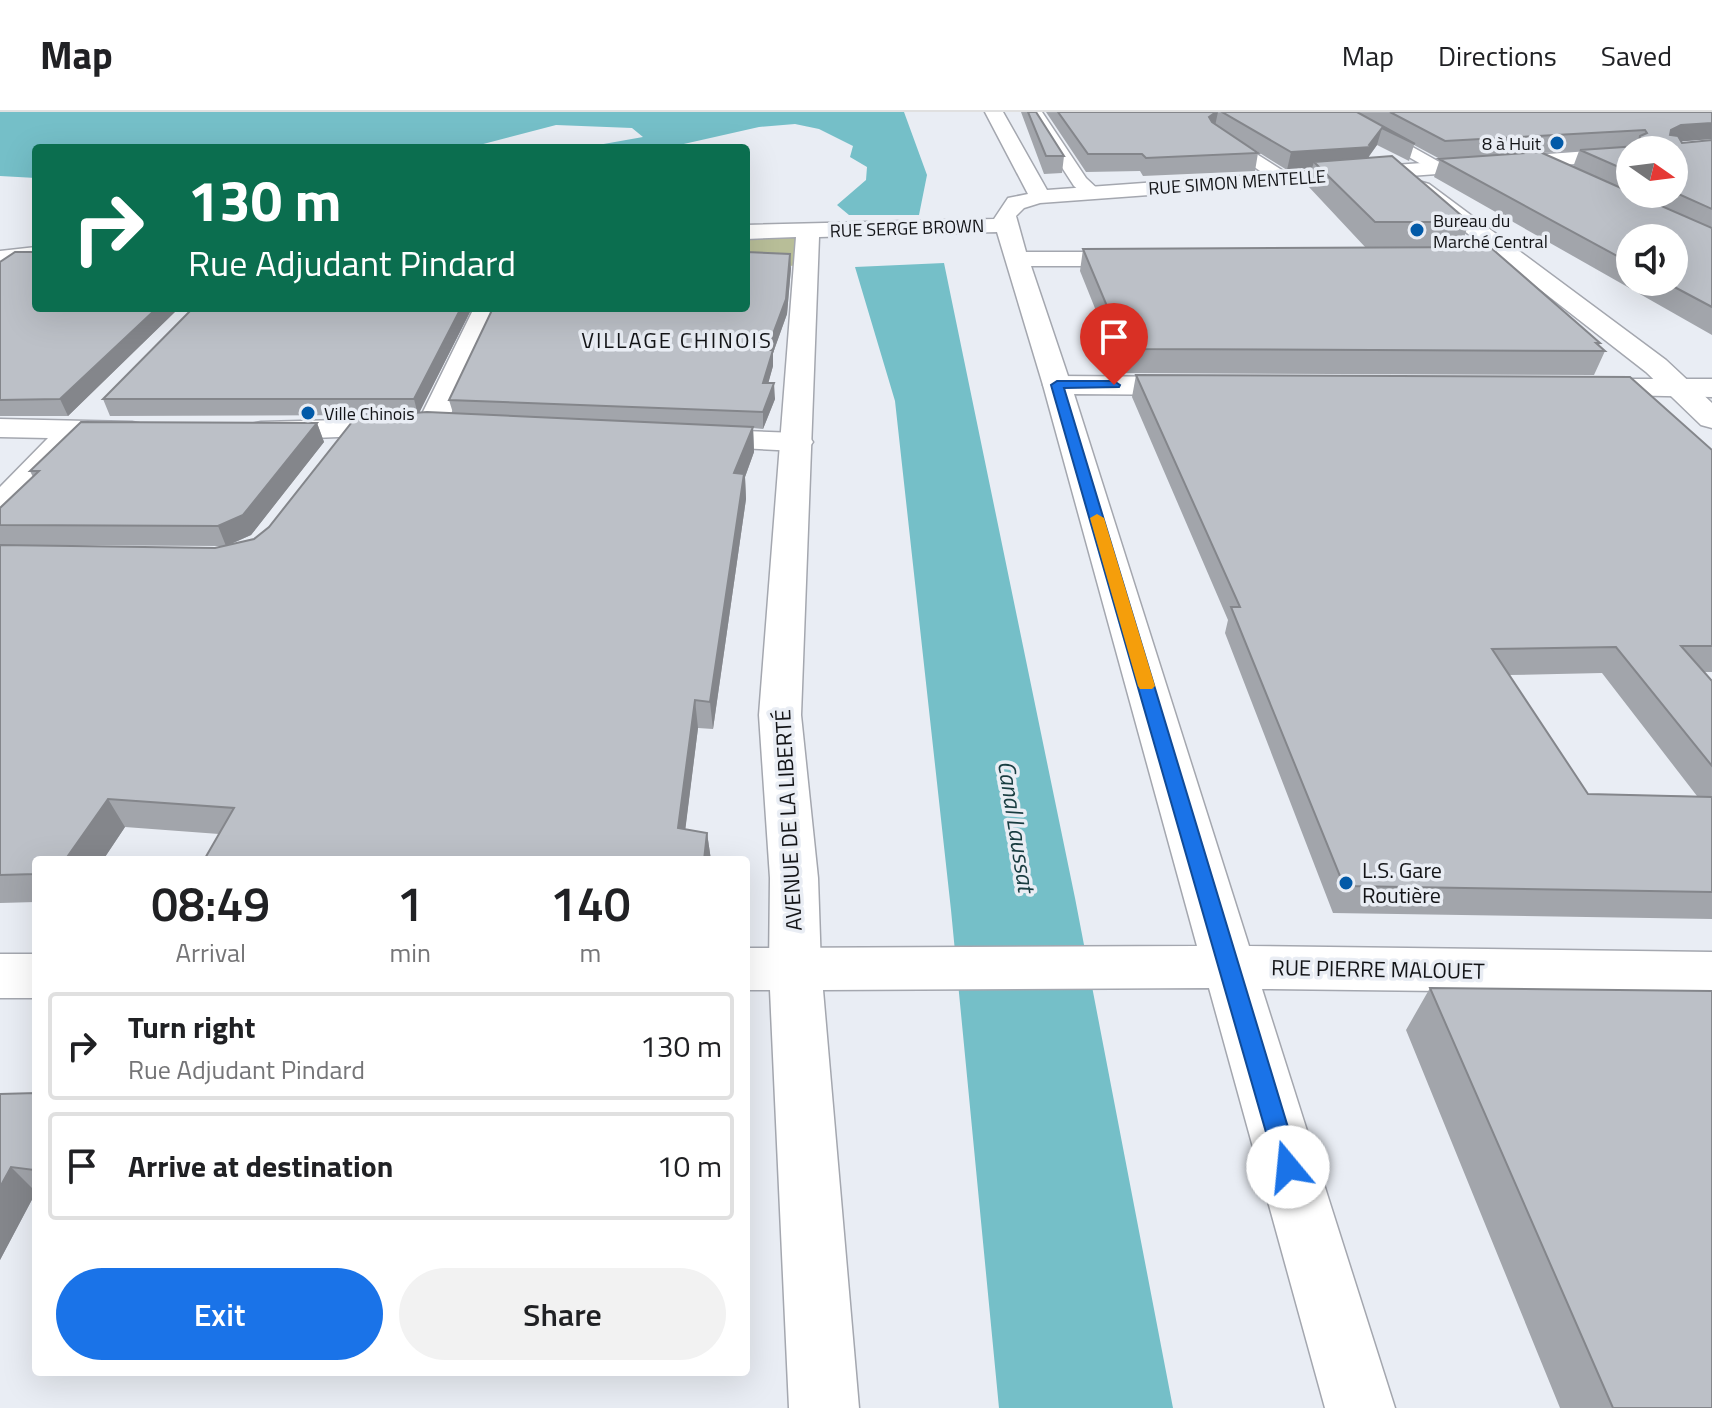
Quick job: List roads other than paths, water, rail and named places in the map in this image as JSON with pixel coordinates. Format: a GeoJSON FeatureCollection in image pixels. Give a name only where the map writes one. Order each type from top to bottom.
{"type":"FeatureCollection","features":[{"type":"Feature","properties":{"kind":"street"},"geometry":{"type":"LineString","coordinates":[[994,112],[1040,197]]}},
{"type":"Feature","properties":{"kind":"street","name":"RUE SIMON MENTELLE"},"geometry":{"type":"LineString","coordinates":[[1006,225],[1005,215],[1013,205],[1040,197],[1616,155]]}},
{"type":"Feature","properties":{"kind":"street"},"geometry":{"type":"LineString","coordinates":[[1539,162],[1582,182]]}},
{"type":"Feature","properties":{"kind":"street"},"geometry":{"type":"LineString","coordinates":[[1401,171],[1680,388],[1712,419]]}},
{"type":"Feature","properties":{"kind":"street","name":"RUE SERGE BROWN"},"geometry":{"type":"LineString","coordinates":[[750,231],[801,220],[1006,225]]}},
{"type":"Feature","properties":{"kind":"street","name":"AVENUE DE LA LIBERTÉ"},"geometry":{"type":"LineString","coordinates":[[801,220],[797,442],[780,715],[794,878],[824,1408]]}},
{"type":"Feature","properties":{"kind":"street"},"geometry":{"type":"LineString","coordinates":[[1006,225],[1057,385],[1360,1408]]}},
{"type":"Feature","properties":{"kind":"street"},"geometry":{"type":"LineString","coordinates":[[0,269],[19,256]]}},
{"type":"Feature","properties":{"kind":"street"},"geometry":{"type":"LineString","coordinates":[[1017,259],[1159,259]]}},
{"type":"Feature","properties":{"kind":"street"},"geometry":{"type":"LineString","coordinates":[[1412,259],[1514,259]]}},
{"type":"Feature","properties":{"kind":"street"},"geometry":{"type":"LineString","coordinates":[[431,427],[485,312]]}},
{"type":"Feature","properties":{"kind":"street"},"geometry":{"type":"LineString","coordinates":[[1057,385],[1222,386]]}},
{"type":"Feature","properties":{"kind":"street"},"geometry":{"type":"LineString","coordinates":[[1554,388],[1712,388]]}},
{"type":"Feature","properties":{"kind":"street"},"geometry":{"type":"LineString","coordinates":[[0,506],[107,397]]}},
{"type":"Feature","properties":{"kind":"street"},"geometry":{"type":"LineString","coordinates":[[0,428],[166,431]]}},
{"type":"Feature","properties":{"kind":"street"},"geometry":{"type":"LineString","coordinates":[[228,431],[462,429]]}},
{"type":"Feature","properties":{"kind":"street"},"geometry":{"type":"LineString","coordinates":[[323,468],[353,430]]}},
{"type":"Feature","properties":{"kind":"street"},"geometry":{"type":"LineString","coordinates":[[669,437],[797,442]]}},
{"type":"Feature","properties":{"kind":"street","name":"RUE PIERRE MALOUET"},"geometry":{"type":"LineString","coordinates":[[798,969],[1229,967],[1712,973]]}},
{"type":"Feature","properties":{"kind":"street"},"geometry":{"type":"LineString","coordinates":[[0,976],[32,976]]}},
{"type":"Feature","properties":{"kind":"lane"},"geometry":{"type":"LineString","coordinates":[[1338,112],[1441,168]]}},
{"type":"Feature","properties":{"kind":"lane"},"geometry":{"type":"LineString","coordinates":[[1035,113],[1080,182],[1093,193]]}},
{"type":"Feature","properties":{"kind":"lane"},"geometry":{"type":"LineString","coordinates":[[1217,134],[1282,178]]}},
{"type":"Feature","properties":{"kind":"water"},"geometry":{"type":"Polygon","coordinates":[[[0,112],[904,112],[927,175],[919,215],[849,215],[837,205],[866,180],[867,167],[850,157],[853,146],[819,129],[795,124],[759,127],[684,144],[604,144],[643,137],[632,128],[556,125],[483,144],[32,144],[32,178],[0,176],[0,112]]]}},
{"type":"Feature","properties":{"kind":"water","name":"Canal Laussat"},"geometry":{"type":"Polygon","coordinates":[[[944,263],[1075,898],[1173,1408],[999,1408],[951,910],[895,401],[855,267],[944,263]]]}},
{"type":"Feature","properties":{"kind":"place","name":"8 à Huit"},"geometry":{"type":"Point","coordinates":[1557,143]}},
{"type":"Feature","properties":{"kind":"place","name":"Bureau du Marché Central"},"geometry":{"type":"Point","coordinates":[1417,230]}},
{"type":"Feature","properties":{"kind":"place","name":"Ville Chinois"},"geometry":{"type":"Point","coordinates":[308,413]}},
{"type":"Feature","properties":{"kind":"place","name":"L.S. Gare Routière"},"geometry":{"type":"Point","coordinates":[1346,883]}},
{"type":"Feature","properties":{"kind":"district","name":"VILLAGE CHINOIS"},"geometry":{"type":"Point","coordinates":[677,340]}}]}
